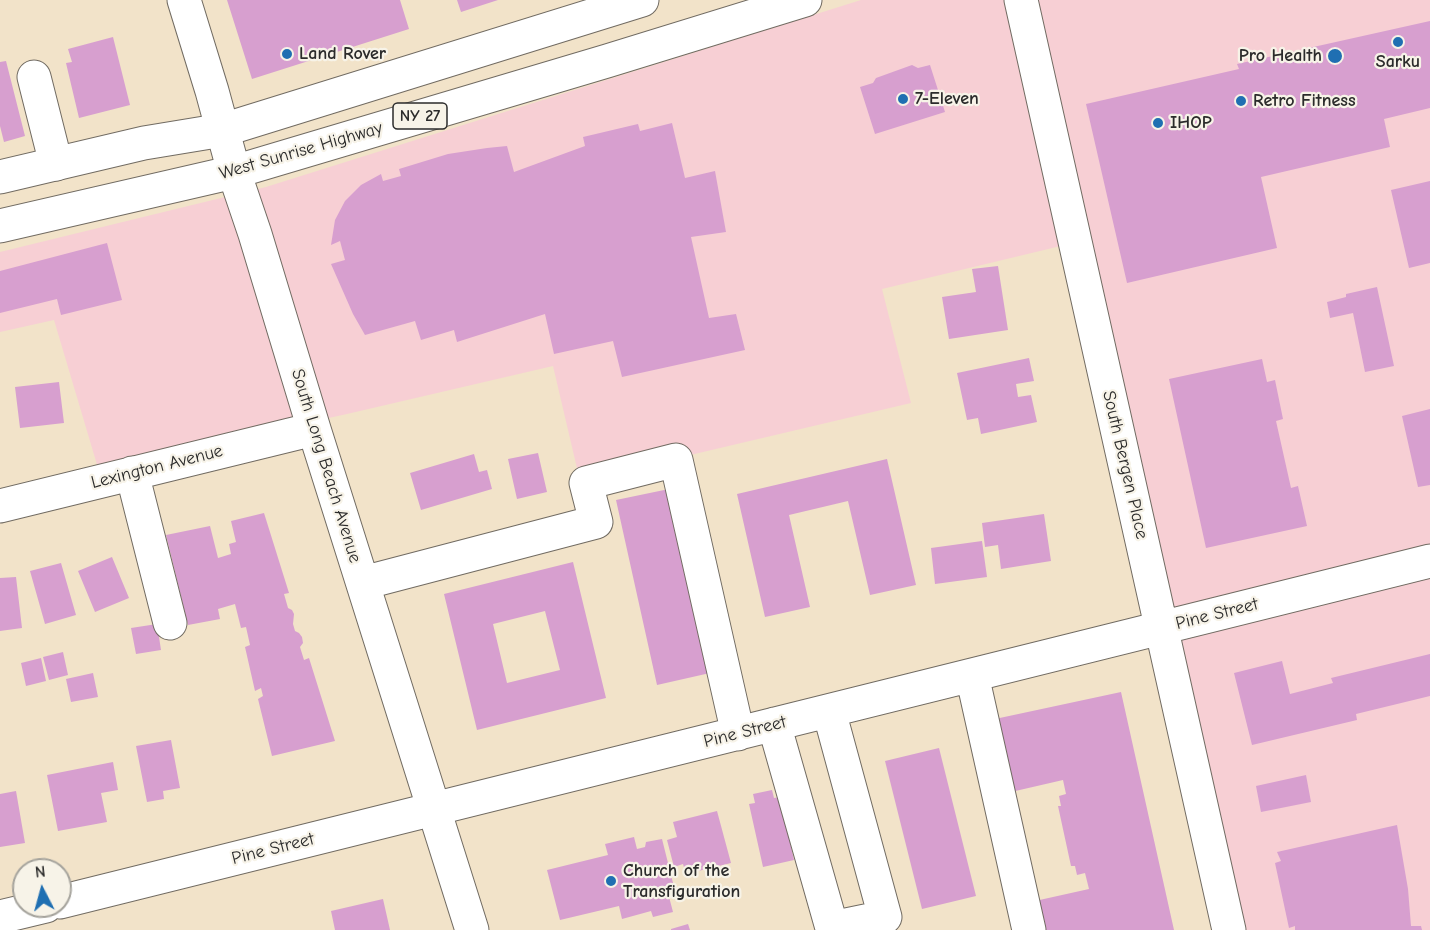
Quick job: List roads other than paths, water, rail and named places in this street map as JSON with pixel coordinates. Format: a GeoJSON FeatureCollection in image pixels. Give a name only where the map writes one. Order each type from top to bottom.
{"type":"FeatureCollection","features":[{"type":"Feature","properties":{"kind":"main road","name":"South Long Beach Avenue"},"geometry":{"type":"LineString","coordinates":[[184,0],[234,172],[472,930]]}},
{"type":"Feature","properties":{"kind":"main road","name":"NY 27"},"geometry":{"type":"LineString","coordinates":[[0,177],[144,143],[223,130],[642,0]]}},
{"type":"Feature","properties":{"kind":"main road","name":"West Sunrise Highway"},"geometry":{"type":"LineString","coordinates":[[0,226],[234,172],[805,0]]}},
{"type":"Feature","properties":{"kind":"main road","name":"South Bergen Place"},"geometry":{"type":"LineString","coordinates":[[1021,0],[1228,930]]}},
{"type":"Feature","properties":{"kind":"main road"},"geometry":{"type":"LineString","coordinates":[[34,77],[57,164]]}},
{"type":"Feature","properties":{"kind":"main road","name":"Lexington Avenue"},"geometry":{"type":"LineString","coordinates":[[0,506],[314,429]]}},
{"type":"Feature","properties":{"kind":"main road"},"geometry":{"type":"LineString","coordinates":[[363,583],[596,522],[586,483],[676,460],[738,734]]}},
{"type":"Feature","properties":{"kind":"main road"},"geometry":{"type":"LineString","coordinates":[[132,473],[170,623]]}},
{"type":"Feature","properties":{"kind":"main road","name":"Pine Street"},"geometry":{"type":"LineString","coordinates":[[72,899],[1430,561]]}},
{"type":"Feature","properties":{"kind":"main road"},"geometry":{"type":"LineString","coordinates":[[972,675],[1029,930]]}},
{"type":"Feature","properties":{"kind":"main road"},"geometry":{"type":"LineString","coordinates":[[774,724],[827,929],[885,917],[829,711]]}},
{"type":"Feature","properties":{"kind":"place","name":"Sarku"},"geometry":{"type":"Point","coordinates":[1398,42]}},
{"type":"Feature","properties":{"kind":"place","name":"Land Rover"},"geometry":{"type":"Point","coordinates":[287,54]}},
{"type":"Feature","properties":{"kind":"place","name":"Pro Health"},"geometry":{"type":"Point","coordinates":[1335,56]}},
{"type":"Feature","properties":{"kind":"place","name":"7-Eleven"},"geometry":{"type":"Point","coordinates":[903,99]}},
{"type":"Feature","properties":{"kind":"place","name":"Retro Fitness"},"geometry":{"type":"Point","coordinates":[1241,101]}},
{"type":"Feature","properties":{"kind":"place","name":"IHOP"},"geometry":{"type":"Point","coordinates":[1158,123]}},
{"type":"Feature","properties":{"kind":"place","name":"Church of the Transfiguration"},"geometry":{"type":"Point","coordinates":[611,881]}}]}
